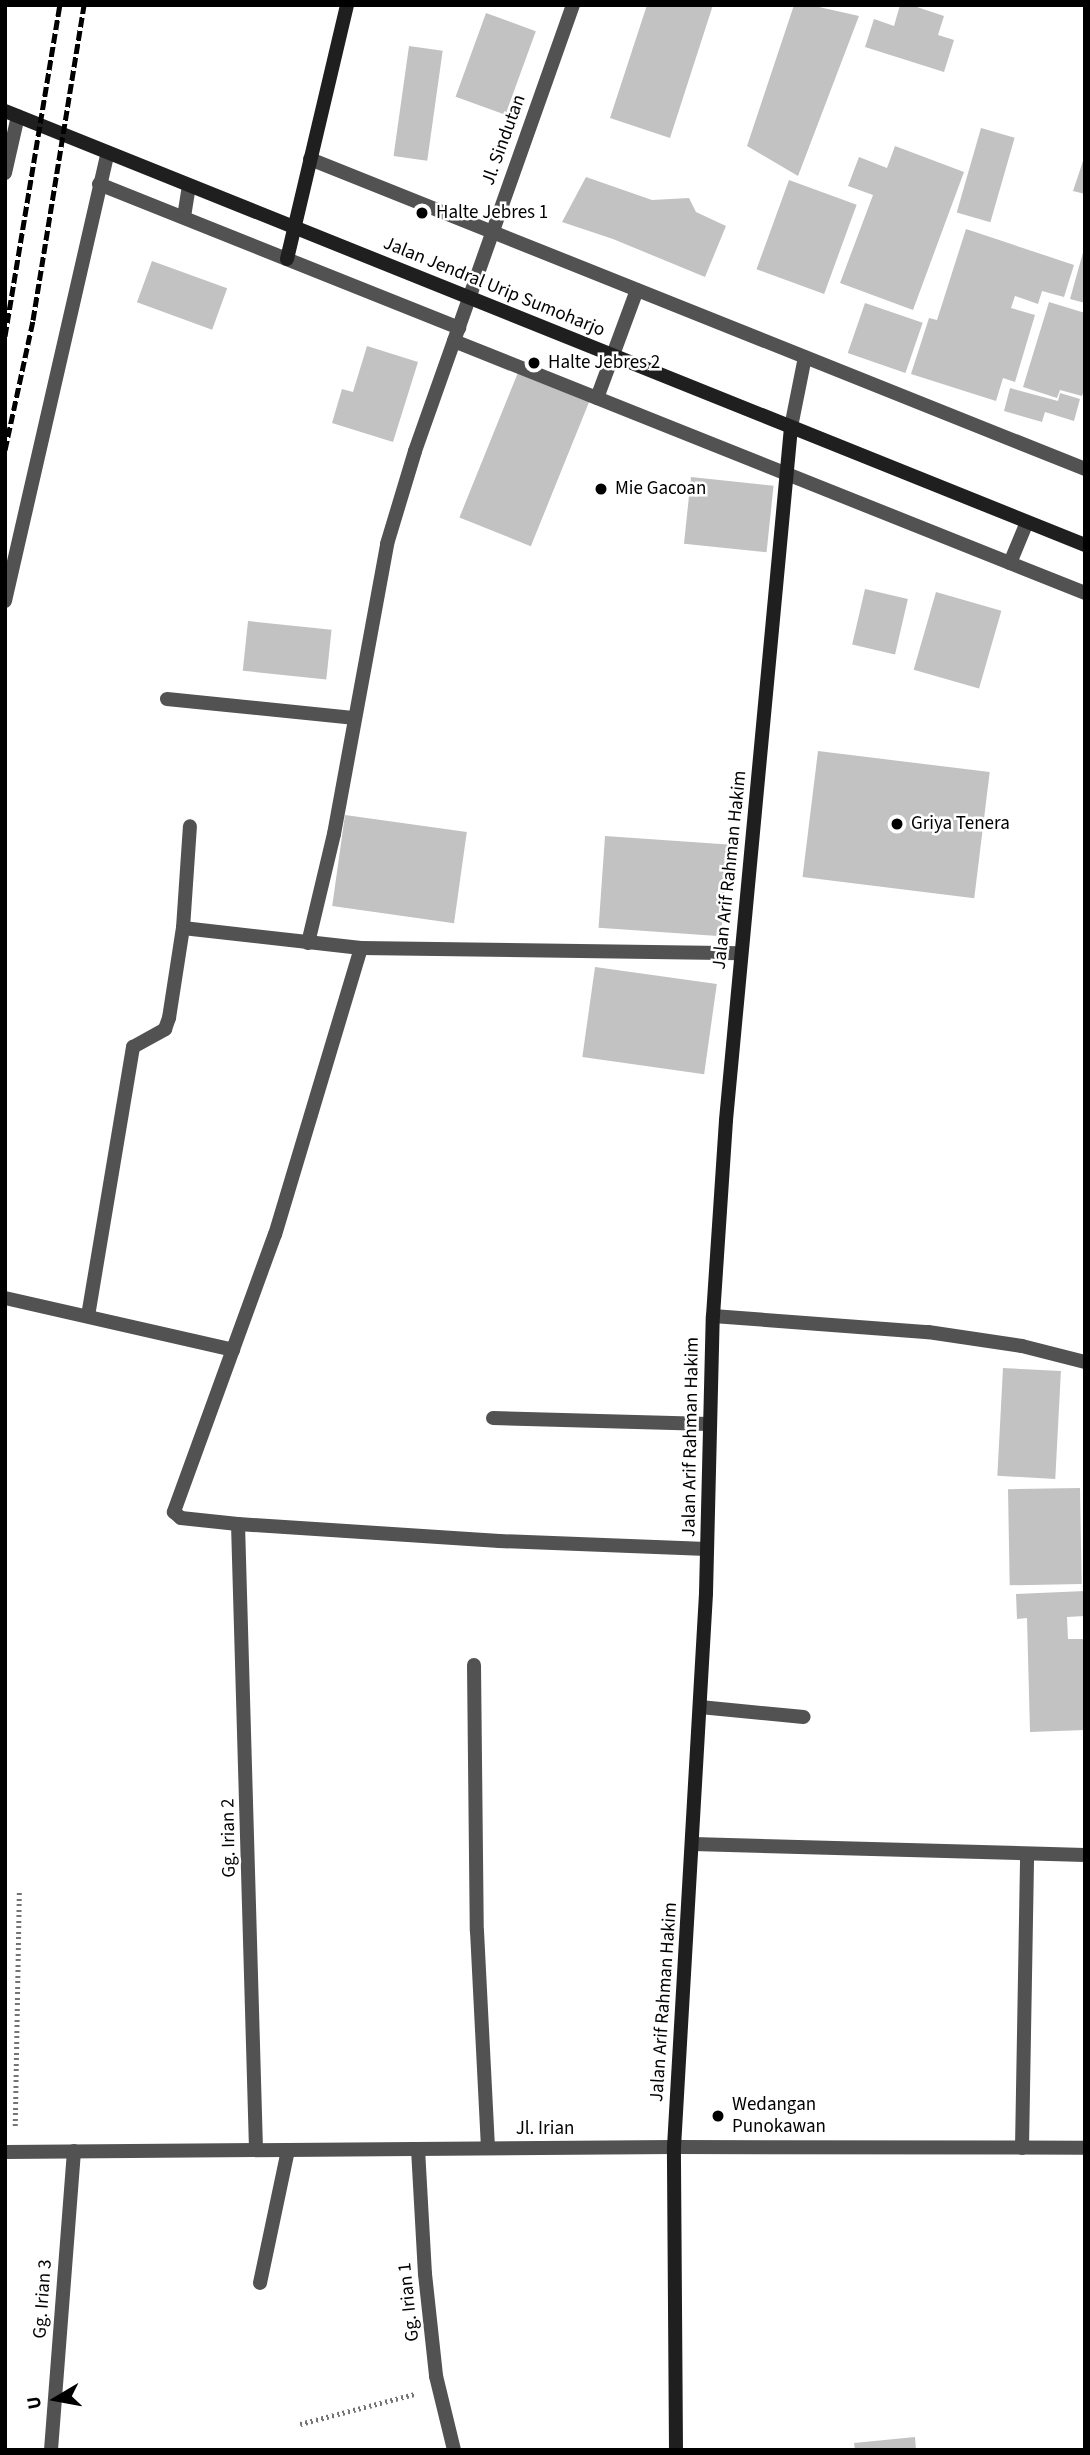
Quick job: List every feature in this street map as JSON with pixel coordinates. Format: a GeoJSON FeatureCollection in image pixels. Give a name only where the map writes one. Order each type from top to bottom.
{"type":"FeatureCollection","features":[{"type":"Feature","properties":{"kind":"main road"},"geometry":{"type":"LineString","coordinates":[[287,259],[347,5]]}},
{"type":"Feature","properties":{"kind":"main road","name":"Jalan Jendral Urip Sumoharjo"},"geometry":{"type":"LineString","coordinates":[[11,114],[1027,522],[1084,542]]}},
{"type":"Feature","properties":{"kind":"main road","name":"Jalan Arif Rahman Hakim"},"geometry":{"type":"LineString","coordinates":[[676,2450],[674,2147],[700,1707],[713,1316],[741,953],[791,427]]}},
{"type":"Feature","properties":{"kind":"street","name":"Jl. Sindutan"},"geometry":{"type":"LineString","coordinates":[[309,943],[334,834],[353,718],[387,544],[415,451],[573,5]]}},
{"type":"Feature","properties":{"kind":"street"},"geometry":{"type":"LineString","coordinates":[[5,173],[11,114]]}},
{"type":"Feature","properties":{"kind":"street"},"geometry":{"type":"LineString","coordinates":[[5,601],[108,153]]}},
{"type":"Feature","properties":{"kind":"street"},"geometry":{"type":"LineString","coordinates":[[310,159],[1085,469]]}},
{"type":"Feature","properties":{"kind":"street"},"geometry":{"type":"LineString","coordinates":[[99,184],[287,259],[597,398],[1085,593]]}},
{"type":"Feature","properties":{"kind":"street"},"geometry":{"type":"LineString","coordinates":[[184,218],[189,186]]}},
{"type":"Feature","properties":{"kind":"street"},"geometry":{"type":"LineString","coordinates":[[597,398],[637,290]]}},
{"type":"Feature","properties":{"kind":"street"},"geometry":{"type":"LineString","coordinates":[[791,427],[805,357]]}},
{"type":"Feature","properties":{"kind":"street"},"geometry":{"type":"LineString","coordinates":[[1010,563],[1027,522]]}},
{"type":"Feature","properties":{"kind":"street"},"geometry":{"type":"LineString","coordinates":[[167,699],[353,718]]}},
{"type":"Feature","properties":{"kind":"street"},"geometry":{"type":"LineString","coordinates":[[88,1316],[133,1047],[167,1026],[183,928],[190,826]]}},
{"type":"Feature","properties":{"kind":"street"},"geometry":{"type":"LineString","coordinates":[[183,928],[361,948],[741,953]]}},
{"type":"Feature","properties":{"kind":"street"},"geometry":{"type":"LineString","coordinates":[[361,948],[275,1234],[174,1507],[176,1515],[181,1518],[238,1524],[499,1541],[707,1549]]}},
{"type":"Feature","properties":{"kind":"street"},"geometry":{"type":"LineString","coordinates":[[5,1298],[233,1350]]}},
{"type":"Feature","properties":{"kind":"street"},"geometry":{"type":"LineString","coordinates":[[713,1316],[928,1332],[1022,1346],[1085,1362]]}},
{"type":"Feature","properties":{"kind":"street"},"geometry":{"type":"LineString","coordinates":[[493,1418],[709,1424]]}},
{"type":"Feature","properties":{"kind":"street","name":"Gg. Irian 2"},"geometry":{"type":"LineString","coordinates":[[238,1524],[256,2150]]}},
{"type":"Feature","properties":{"kind":"street"},"geometry":{"type":"LineString","coordinates":[[474,1665],[478,1931],[488,2148]]}},
{"type":"Feature","properties":{"kind":"street"},"geometry":{"type":"LineString","coordinates":[[700,1707],[804,1717]]}},
{"type":"Feature","properties":{"kind":"street"},"geometry":{"type":"LineString","coordinates":[[693,1844],[1085,1855]]}},
{"type":"Feature","properties":{"kind":"street"},"geometry":{"type":"LineString","coordinates":[[1022,2148],[1027,1855]]}},
{"type":"Feature","properties":{"kind":"street","name":"Jl. Irian"},"geometry":{"type":"LineString","coordinates":[[10,2152],[674,2147],[1085,2148]]}},
{"type":"Feature","properties":{"kind":"street","name":"Gg. Irian 1"},"geometry":{"type":"LineString","coordinates":[[418,2149],[425,2274],[438,2388],[454,2450]]}},
{"type":"Feature","properties":{"kind":"street"},"geometry":{"type":"LineString","coordinates":[[260,2283],[288,2150]]}},
{"type":"Feature","properties":{"kind":"street","name":"Gg. Irian 3"},"geometry":{"type":"LineString","coordinates":[[51,2450],[74,2151]]}},
{"type":"Feature","properties":{"kind":"path"},"geometry":{"type":"LineString","coordinates":[[10,2152],[19,1892]]}},
{"type":"Feature","properties":{"kind":"path"},"geometry":{"type":"LineString","coordinates":[[300,2424],[438,2388]]}},
{"type":"Feature","properties":{"kind":"building"},"geometry":{"type":"Polygon","coordinates":[[[647,5],[713,5],[670,138],[610,118],[647,5]]]}},
{"type":"Feature","properties":{"kind":"building"},"geometry":{"type":"Polygon","coordinates":[[[794,5],[810,5],[859,16],[798,176],[747,146],[794,5]]]}},
{"type":"Feature","properties":{"kind":"building"},"geometry":{"type":"Polygon","coordinates":[[[900,5],[911,5],[944,16],[938,35],[954,40],[944,72],[865,47],[874,19],[894,26],[900,5]]]}},
{"type":"Feature","properties":{"kind":"building"},"geometry":{"type":"Polygon","coordinates":[[[486,13],[536,31],[505,115],[456,97],[486,13]]]}},
{"type":"Feature","properties":{"kind":"building"},"geometry":{"type":"Polygon","coordinates":[[[409,46],[443,51],[427,161],[394,156],[409,46]]]}},
{"type":"Feature","properties":{"kind":"building"},"geometry":{"type":"Polygon","coordinates":[[[981,128],[1015,138],[990,222],[957,213],[981,128]]]}},
{"type":"Feature","properties":{"kind":"building"},"geometry":{"type":"Polygon","coordinates":[[[895,146],[964,172],[913,310],[840,283],[873,195],[848,186],[859,157],[887,168],[895,146]]]}},
{"type":"Feature","properties":{"kind":"building"},"geometry":{"type":"Polygon","coordinates":[[[1085,158],[1085,194],[1073,191],[1085,158]]]}},
{"type":"Feature","properties":{"kind":"building"},"geometry":{"type":"Polygon","coordinates":[[[586,177],[652,200],[689,198],[696,212],[726,226],[705,277],[613,239],[562,222],[586,177]]]}},
{"type":"Feature","properties":{"kind":"building"},"geometry":{"type":"Polygon","coordinates":[[[789,180],[857,205],[824,294],[757,269],[789,180]]]}},
{"type":"Feature","properties":{"kind":"building"},"geometry":{"type":"Polygon","coordinates":[[[966,229],[1074,265],[1064,297],[1042,291],[1038,304],[1015,296],[1011,308],[1035,315],[1015,382],[1003,378],[996,401],[911,374],[929,318],[937,320],[966,229]]]}},
{"type":"Feature","properties":{"kind":"building"},"geometry":{"type":"Polygon","coordinates":[[[1085,249],[1085,303],[1070,299],[1085,249]]]}},
{"type":"Feature","properties":{"kind":"building"},"geometry":{"type":"Polygon","coordinates":[[[152,261],[227,288],[212,330],[137,302],[152,261]]]}},
{"type":"Feature","properties":{"kind":"building"},"geometry":{"type":"Polygon","coordinates":[[[1049,302],[1085,313],[1085,387],[1082,396],[1060,390],[1057,398],[1023,387],[1049,302]]]}},
{"type":"Feature","properties":{"kind":"building"},"geometry":{"type":"Polygon","coordinates":[[[865,303],[923,323],[905,373],[848,353],[865,303]]]}},
{"type":"Feature","properties":{"kind":"building"},"geometry":{"type":"Polygon","coordinates":[[[367,346],[418,362],[393,442],[332,423],[342,389],[353,392],[367,346]]]}},
{"type":"Feature","properties":{"kind":"building"},"geometry":{"type":"Polygon","coordinates":[[[519,370],[590,399],[531,546],[459,517],[519,370]]]}},
{"type":"Feature","properties":{"kind":"building"},"geometry":{"type":"Polygon","coordinates":[[[1010,388],[1058,401],[1060,393],[1080,399],[1074,421],[1045,412],[1042,422],[1004,411],[1010,388]]]}},
{"type":"Feature","properties":{"kind":"building"},"geometry":{"type":"Polygon","coordinates":[[[691,477],[774,486],[767,552],[684,544],[691,477]]]}},
{"type":"Feature","properties":{"kind":"building"},"geometry":{"type":"Polygon","coordinates":[[[865,589],[908,599],[895,654],[852,645],[865,589]]]}},
{"type":"Feature","properties":{"kind":"building"},"geometry":{"type":"Polygon","coordinates":[[[936,592],[1001,611],[979,689],[914,670],[936,592]]]}},
{"type":"Feature","properties":{"kind":"building"},"geometry":{"type":"Polygon","coordinates":[[[248,621],[332,630],[326,680],[243,671],[248,621]]]}},
{"type":"Feature","properties":{"kind":"building","name":"Griya Tenera"},"geometry":{"type":"Polygon","coordinates":[[[818,751],[990,772],[974,898],[803,877],[818,751]]]}},
{"type":"Feature","properties":{"kind":"building"},"geometry":{"type":"Polygon","coordinates":[[[345,815],[467,832],[454,923],[332,906],[345,815]]]}},
{"type":"Feature","properties":{"kind":"building"},"geometry":{"type":"Polygon","coordinates":[[[605,836],[728,845],[721,936],[599,928],[605,836]]]}},
{"type":"Feature","properties":{"kind":"building"},"geometry":{"type":"Polygon","coordinates":[[[595,967],[717,984],[704,1074],[582,1057],[595,967]]]}},
{"type":"Feature","properties":{"kind":"building"},"geometry":{"type":"Polygon","coordinates":[[[1003,1368],[1061,1371],[1055,1479],[997,1476],[1003,1368]]]}},
{"type":"Feature","properties":{"kind":"building"},"geometry":{"type":"Polygon","coordinates":[[[1080,1488],[1082,1584],[1010,1585],[1008,1489],[1080,1488]]]}},
{"type":"Feature","properties":{"kind":"building"},"geometry":{"type":"Polygon","coordinates":[[[1085,1591],[1085,1616],[1067,1617],[1068,1639],[1085,1639],[1085,1730],[1030,1732],[1027,1618],[1017,1619],[1016,1594],[1085,1591]]]}},
{"type":"Feature","properties":{"kind":"building"},"geometry":{"type":"Polygon","coordinates":[[[915,2437],[916,2450],[855,2450],[854,2443],[915,2437]]]}},
{"type":"Feature","properties":{"kind":"railway"},"geometry":{"type":"LineString","coordinates":[[5,336],[60,5]]}},
{"type":"Feature","properties":{"kind":"railway"},"geometry":{"type":"LineString","coordinates":[[5,450],[33,320],[84,5]]}},
{"type":"Feature","properties":{"kind":"place","name":"Halte Jebres 1"},"geometry":{"type":"Point","coordinates":[422,213]}},
{"type":"Feature","properties":{"kind":"place","name":"Halte Jebres 2"},"geometry":{"type":"Point","coordinates":[534,363]}},
{"type":"Feature","properties":{"kind":"place","name":"Mie Gacoan"},"geometry":{"type":"Point","coordinates":[601,489]}},
{"type":"Feature","properties":{"kind":"place","name":"Griya Tenera"},"geometry":{"type":"Point","coordinates":[897,824]}},
{"type":"Feature","properties":{"kind":"place","name":"Wedangan Punokawan"},"geometry":{"type":"Point","coordinates":[718,2116]}}]}
